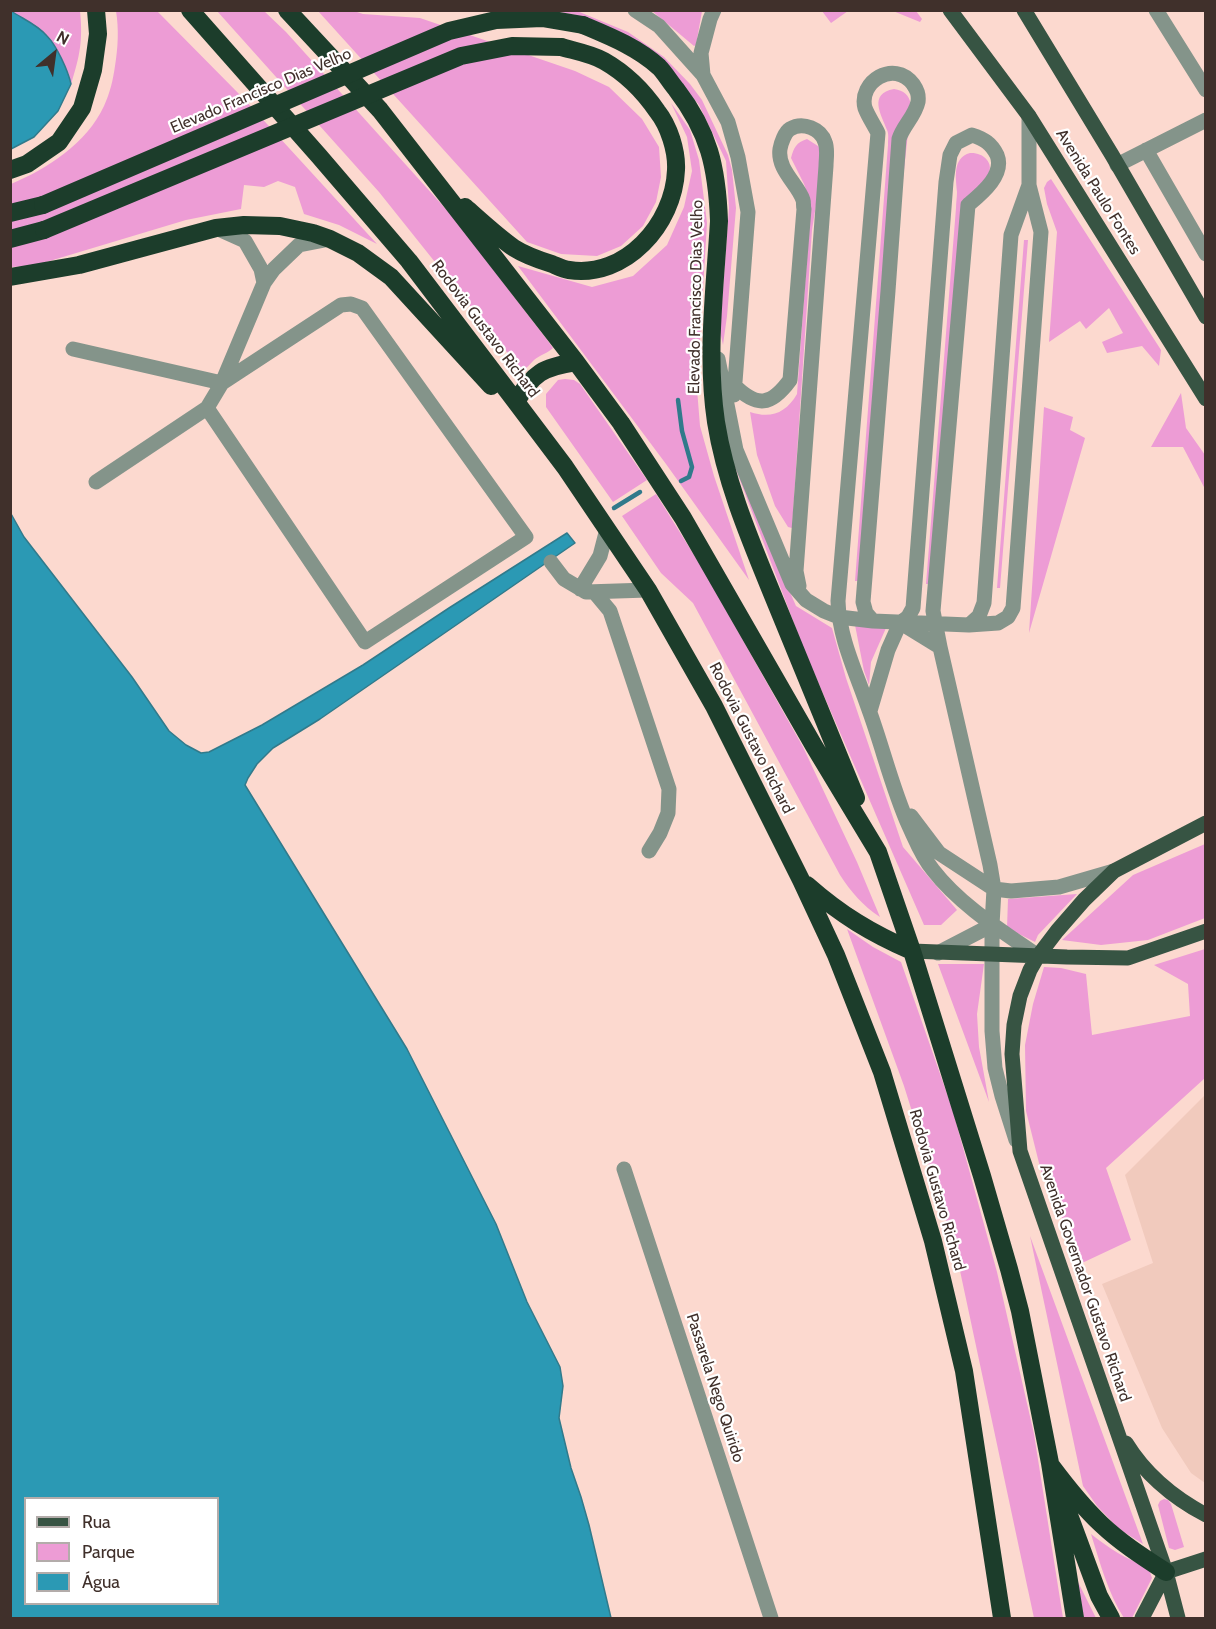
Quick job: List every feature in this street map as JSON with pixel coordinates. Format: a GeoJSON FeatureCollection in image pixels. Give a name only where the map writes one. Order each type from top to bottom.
{"type":"FeatureCollection","features":[{"type":"Feature","properties":{"kind":"highway"},"geometry":{"type":"LineString","coordinates":[[10,170],[27,164],[59,142],[82,108],[93,70],[97,43],[96,10]]}},
{"type":"Feature","properties":{"kind":"highway","name":"Rodovia Gustavo Richard"},"geometry":{"type":"LineString","coordinates":[[190,10],[409,261],[565,467],[648,590],[714,706],[836,955],[882,1072],[933,1241],[964,1371],[1002,1618]]}},
{"type":"Feature","properties":{"kind":"highway"},"geometry":{"type":"LineString","coordinates":[[287,10],[380,110],[621,423],[683,518],[814,746],[878,852],[912,951],[982,1176],[1020,1311],[1050,1463],[1075,1618]]}},
{"type":"Feature","properties":{"kind":"highway","name":"Elevado Francisco Dias Velho"},"geometry":{"type":"LineString","coordinates":[[10,213],[43,205],[449,32],[496,20],[542,18],[583,25],[624,43],[659,67],[687,103],[702,128],[712,156],[719,214],[712,327],[713,385],[722,450],[733,492],[743,522],[878,852]]}},
{"type":"Feature","properties":{"kind":"highway","name":"Elevado Francisco Dias Velho"},"geometry":{"type":"LineString","coordinates":[[10,239],[44,230],[461,56],[512,46],[561,47],[603,61],[636,85],[659,112],[672,141],[676,157],[673,189],[664,215],[636,250],[612,266],[597,270],[566,270],[516,249],[439,186]]}},
{"type":"Feature","properties":{"kind":"highway"},"geometry":{"type":"LineString","coordinates":[[10,277],[79,264],[216,228],[244,225],[280,226],[313,233],[358,253],[391,277],[565,467]]}},
{"type":"Feature","properties":{"kind":"highway"},"geometry":{"type":"LineString","coordinates":[[516,402],[526,386],[540,373],[557,365],[576,363]]}},
{"type":"Feature","properties":{"kind":"highway"},"geometry":{"type":"LineString","coordinates":[[801,880],[853,921],[881,938],[912,951]]}},
{"type":"Feature","properties":{"kind":"highway"},"geometry":{"type":"LineString","coordinates":[[1050,1463],[1074,1496],[1102,1525],[1133,1551],[1166,1572]]}},
{"type":"Feature","properties":{"kind":"highway"},"geometry":{"type":"LineString","coordinates":[[1050,1463],[1099,1596],[1111,1618]]}},
{"type":"Feature","properties":{"kind":"main road","name":"Avenida Paulo Fontes"},"geometry":{"type":"LineString","coordinates":[[950,10],[1029,116],[1206,399]]}},
{"type":"Feature","properties":{"kind":"main road","name":"Avenida Paulo Fontes"},"geometry":{"type":"LineString","coordinates":[[1023,10],[1206,317]]}},
{"type":"Feature","properties":{"kind":"main road","name":"Avenida Governador Gustavo Richard"},"geometry":{"type":"LineString","coordinates":[[1178,1618],[1166,1572],[1020,1151],[1012,1054],[1014,1025],[1020,996],[1030,970],[1057,931],[1114,871],[1206,823]]}},
{"type":"Feature","properties":{"kind":"main road"},"geometry":{"type":"LineString","coordinates":[[912,951],[1128,958],[1206,931]]}},
{"type":"Feature","properties":{"kind":"main road"},"geometry":{"type":"LineString","coordinates":[[1116,1425],[1130,1449],[1147,1471],[1168,1491],[1206,1515]]}},
{"type":"Feature","properties":{"kind":"main road"},"geometry":{"type":"LineString","coordinates":[[1142,1618],[1166,1572],[1206,1559]]}},
{"type":"Feature","properties":{"kind":"street"},"geometry":{"type":"LineString","coordinates":[[635,10],[658,26],[703,75],[728,122],[738,157],[748,212],[734,385],[736,450]]}},
{"type":"Feature","properties":{"kind":"street"},"geometry":{"type":"LineString","coordinates":[[703,75],[701,53],[714,10]]}},
{"type":"Feature","properties":{"kind":"street"},"geometry":{"type":"LineString","coordinates":[[1156,10],[1206,90]]}},
{"type":"Feature","properties":{"kind":"street"},"geometry":{"type":"LineString","coordinates":[[831,614],[838,601],[878,133],[864,106],[866,92],[871,83],[886,73],[897,73],[910,81],[918,92],[918,102],[898,139],[863,602],[866,613],[873,621]]}},
{"type":"Feature","properties":{"kind":"street"},"geometry":{"type":"LineString","coordinates":[[712,327],[736,450],[792,584],[806,600],[831,614],[873,621],[900,623],[939,620],[969,625],[998,623],[1008,617],[1013,608],[1041,232],[1029,185],[1029,116]]}},
{"type":"Feature","properties":{"kind":"street"},"geometry":{"type":"LineString","coordinates":[[1117,165],[1206,120]]}},
{"type":"Feature","properties":{"kind":"street"},"geometry":{"type":"LineString","coordinates":[[734,385],[744,395],[757,401],[769,400],[780,394],[790,380],[804,209],[803,199],[786,174],[779,150],[789,129],[799,126],[808,127],[817,130],[826,143],[826,166],[796,571],[798,585],[806,600]]}},
{"type":"Feature","properties":{"kind":"street"},"geometry":{"type":"LineString","coordinates":[[870,711],[888,650],[900,623],[908,617],[913,608],[946,182],[950,155],[956,143],[972,135],[984,139],[993,147],[999,161],[996,173],[988,186],[968,205],[939,620],[940,647],[994,889],[992,1031],[995,1068],[1020,1151]]}},
{"type":"Feature","properties":{"kind":"street"},"geometry":{"type":"LineString","coordinates":[[1146,150],[1206,254]]}},
{"type":"Feature","properties":{"kind":"street"},"geometry":{"type":"LineString","coordinates":[[969,625],[979,616],[984,603],[1011,235],[1029,185]]}},
{"type":"Feature","properties":{"kind":"street"},"geometry":{"type":"LineString","coordinates":[[216,228],[245,241],[261,269],[264,284]]}},
{"type":"Feature","properties":{"kind":"street"},"geometry":{"type":"LineString","coordinates":[[96,482],[207,408],[222,383],[264,284],[274,269],[299,245],[330,239]]}},
{"type":"Feature","properties":{"kind":"street"},"geometry":{"type":"LineString","coordinates":[[73,350],[222,383],[341,305],[351,304],[362,308],[526,537],[365,642],[207,408]]}},
{"type":"Feature","properties":{"kind":"street"},"geometry":{"type":"LineString","coordinates":[[587,591],[607,529]]}},
{"type":"Feature","properties":{"kind":"street"},"geometry":{"type":"LineString","coordinates":[[551,562],[564,579],[587,591],[610,611],[669,789],[668,813],[660,833],[649,850]]}},
{"type":"Feature","properties":{"kind":"street"},"geometry":{"type":"LineString","coordinates":[[587,591],[648,590]]}},
{"type":"Feature","properties":{"kind":"street"},"geometry":{"type":"LineString","coordinates":[[831,614],[870,711],[898,800],[920,850],[933,870],[952,890],[992,925],[1038,956]]}},
{"type":"Feature","properties":{"kind":"street"},"geometry":{"type":"LineString","coordinates":[[900,623],[940,647]]}},
{"type":"Feature","properties":{"kind":"street"},"geometry":{"type":"LineString","coordinates":[[898,800],[939,853],[994,889],[1011,891],[1059,887],[1114,871]]}},
{"type":"Feature","properties":{"kind":"street"},"geometry":{"type":"LineString","coordinates":[[973,876],[990,865]]}},
{"type":"Feature","properties":{"kind":"street"},"geometry":{"type":"LineString","coordinates":[[938,953],[992,925]]}},
{"type":"Feature","properties":{"kind":"street","name":"Passarela Nego Quirido"},"geometry":{"type":"LineString","coordinates":[[624,1169],[771,1618]]}},
{"type":"Feature","properties":{"kind":"shaded area"},"geometry":{"type":"Polygon","coordinates":[[[1205,1095],[1205,1483],[1191,1473],[1162,1428],[1102,1284],[1153,1263],[1125,1175],[1205,1095]]]}},
{"type":"Feature","properties":{"kind":"green space"},"geometry":{"type":"Polygon","coordinates":[[[11,11],[80,11],[80,48],[71,84],[68,72],[11,11]]]}},
{"type":"Feature","properties":{"kind":"green space"},"geometry":{"type":"Polygon","coordinates":[[[116,11],[157,11],[245,100],[377,244],[339,225],[304,214],[295,187],[278,181],[264,187],[244,185],[241,209],[186,220],[33,266],[11,267],[11,184],[38,171],[65,153],[77,143],[97,119],[108,96],[114,71],[118,38],[116,11]]]}},
{"type":"Feature","properties":{"kind":"green space"},"geometry":{"type":"Polygon","coordinates":[[[217,11],[264,11],[286,32],[453,217],[553,348],[536,358],[522,371],[379,192],[217,11]]]}},
{"type":"Feature","properties":{"kind":"green space"},"geometry":{"type":"Polygon","coordinates":[[[318,11],[354,11],[363,14],[420,18],[575,71],[609,87],[642,119],[659,147],[661,177],[656,202],[643,226],[621,246],[597,256],[561,254],[527,242],[318,11]]]}},
{"type":"Feature","properties":{"kind":"green space"},"geometry":{"type":"Polygon","coordinates":[[[553,11],[577,11],[628,32],[664,57],[702,100],[728,155],[736,208],[723,345],[720,331],[729,208],[726,161],[699,105],[664,62],[576,15],[553,11]]]}},
{"type":"Feature","properties":{"kind":"green space"},"geometry":{"type":"Polygon","coordinates":[[[652,11],[702,11],[696,45],[694,46],[652,11]]]}},
{"type":"Feature","properties":{"kind":"green space"},"geometry":{"type":"Polygon","coordinates":[[[822,11],[848,11],[831,23],[822,11]]]}},
{"type":"Feature","properties":{"kind":"green space"},"geometry":{"type":"Polygon","coordinates":[[[893,11],[916,11],[922,19],[920,22],[893,11]]]}},
{"type":"Feature","properties":{"kind":"green space"},"geometry":{"type":"Polygon","coordinates":[[[894,89],[906,94],[911,105],[860,581],[855,581],[888,145],[888,133],[880,111],[879,100],[881,95],[894,89]]]}},
{"type":"Feature","properties":{"kind":"green space"},"geometry":{"type":"Polygon","coordinates":[[[671,103],[690,130],[699,160],[707,223],[697,389],[700,426],[714,476],[749,580],[666,464],[518,266],[592,287],[633,276],[667,245],[684,207],[692,171],[687,137],[671,103]]]}},
{"type":"Feature","properties":{"kind":"green space"},"geometry":{"type":"Polygon","coordinates":[[[807,139],[818,146],[822,153],[822,167],[812,230],[792,528],[788,527],[775,506],[757,455],[750,412],[765,415],[777,413],[788,406],[797,394],[811,203],[791,158],[796,146],[807,139]]]}},
{"type":"Feature","properties":{"kind":"green space"},"geometry":{"type":"Polygon","coordinates":[[[970,153],[983,156],[989,162],[990,170],[975,191],[931,584],[926,584],[956,208],[956,169],[960,159],[970,153]]]}},
{"type":"Feature","properties":{"kind":"green space"},"geometry":{"type":"Polygon","coordinates":[[[1051,179],[1161,350],[1159,366],[1142,346],[1107,353],[1102,342],[1123,333],[1109,308],[1086,329],[1080,321],[1049,342],[1057,232],[1044,188],[1051,179]]]}},
{"type":"Feature","properties":{"kind":"green space"},"geometry":{"type":"Polygon","coordinates":[[[1024,240],[1028,240],[1000,588],[997,588],[1024,240]]]}},
{"type":"Feature","properties":{"kind":"green space"},"geometry":{"type":"Polygon","coordinates":[[[558,380],[574,380],[580,384],[647,480],[613,502],[546,407],[546,394],[558,380]]]}},
{"type":"Feature","properties":{"kind":"green space"},"geometry":{"type":"Polygon","coordinates":[[[1181,393],[1186,428],[1205,455],[1205,489],[1183,447],[1151,447],[1181,393]]]}},
{"type":"Feature","properties":{"kind":"green space"},"geometry":{"type":"Polygon","coordinates":[[[1044,407],[1073,417],[1070,430],[1085,438],[1029,633],[1044,407]]]}},
{"type":"Feature","properties":{"kind":"green space"},"geometry":{"type":"Polygon","coordinates":[[[732,459],[796,606],[832,628],[846,678],[903,847],[957,910],[941,925],[924,925],[804,650],[732,459]]]}},
{"type":"Feature","properties":{"kind":"green space"},"geometry":{"type":"Polygon","coordinates":[[[656,494],[704,571],[803,747],[880,917],[858,898],[840,875],[693,603],[661,573],[622,516],[656,494]]]}},
{"type":"Feature","properties":{"kind":"green space"},"geometry":{"type":"Polygon","coordinates":[[[855,625],[886,628],[871,662],[869,685],[864,671],[855,625]]]}},
{"type":"Feature","properties":{"kind":"green space"},"geometry":{"type":"Polygon","coordinates":[[[1205,844],[1205,918],[1148,940],[1101,945],[1062,940],[1133,875],[1205,844]]]}},
{"type":"Feature","properties":{"kind":"green space"},"geometry":{"type":"Polygon","coordinates":[[[1077,894],[1038,935],[1035,942],[1007,928],[1008,899],[1077,894]]]}},
{"type":"Feature","properties":{"kind":"green space"},"geometry":{"type":"Polygon","coordinates":[[[847,929],[873,947],[901,962],[953,1111],[997,1272],[1034,1434],[1063,1618],[1034,1618],[956,1252],[904,1086],[847,929]]]}},
{"type":"Feature","properties":{"kind":"green space"},"geometry":{"type":"Polygon","coordinates":[[[1205,949],[1205,1078],[1106,1168],[1131,1240],[1082,1263],[1041,1171],[1026,1111],[1025,1045],[1033,1004],[1044,967],[1061,968],[1086,974],[1092,1035],[1190,1016],[1188,984],[1154,965],[1205,949]]]}},
{"type":"Feature","properties":{"kind":"green space"},"geometry":{"type":"Polygon","coordinates":[[[938,964],[984,964],[977,1014],[979,1047],[989,1102],[938,964]]]}},
{"type":"Feature","properties":{"kind":"green space"},"geometry":{"type":"Polygon","coordinates":[[[1030,1236],[1143,1544],[1119,1529],[1097,1506],[1083,1486],[1030,1236]]]}},
{"type":"Feature","properties":{"kind":"green space"},"geometry":{"type":"Polygon","coordinates":[[[1164,1499],[1171,1504],[1184,1547],[1175,1550],[1169,1548],[1158,1505],[1164,1499]]]}},
{"type":"Feature","properties":{"kind":"green space"},"geometry":{"type":"Polygon","coordinates":[[[1091,1534],[1118,1553],[1148,1566],[1152,1578],[1132,1618],[1124,1618],[1113,1598],[1091,1534]]]}},
{"type":"Feature","properties":{"kind":"green space"},"geometry":{"type":"Polygon","coordinates":[[[1077,1580],[1096,1618],[1084,1618],[1077,1580]]]}},
{"type":"Feature","properties":{"kind":"water"},"geometry":{"type":"Polygon","coordinates":[[[11,11],[39,29],[51,40],[62,59],[71,84],[58,111],[34,137],[11,149],[11,11]]]}},
{"type":"Feature","properties":{"kind":"water"},"geometry":{"type":"Polygon","coordinates":[[[10,512],[24,537],[132,677],[169,731],[186,745],[201,753],[209,752],[262,725],[363,665],[567,533],[575,543],[320,719],[273,748],[257,764],[245,785],[407,1049],[496,1224],[527,1302],[560,1367],[563,1386],[559,1418],[571,1468],[589,1525],[611,1618],[11,1618],[10,512]]]}},
{"type":"Feature","properties":{"kind":"waterway"},"geometry":{"type":"LineString","coordinates":[[678,400],[682,431],[692,467],[689,477],[681,481]]}},
{"type":"Feature","properties":{"kind":"waterway"},"geometry":{"type":"LineString","coordinates":[[614,508],[640,492]]}}]}
